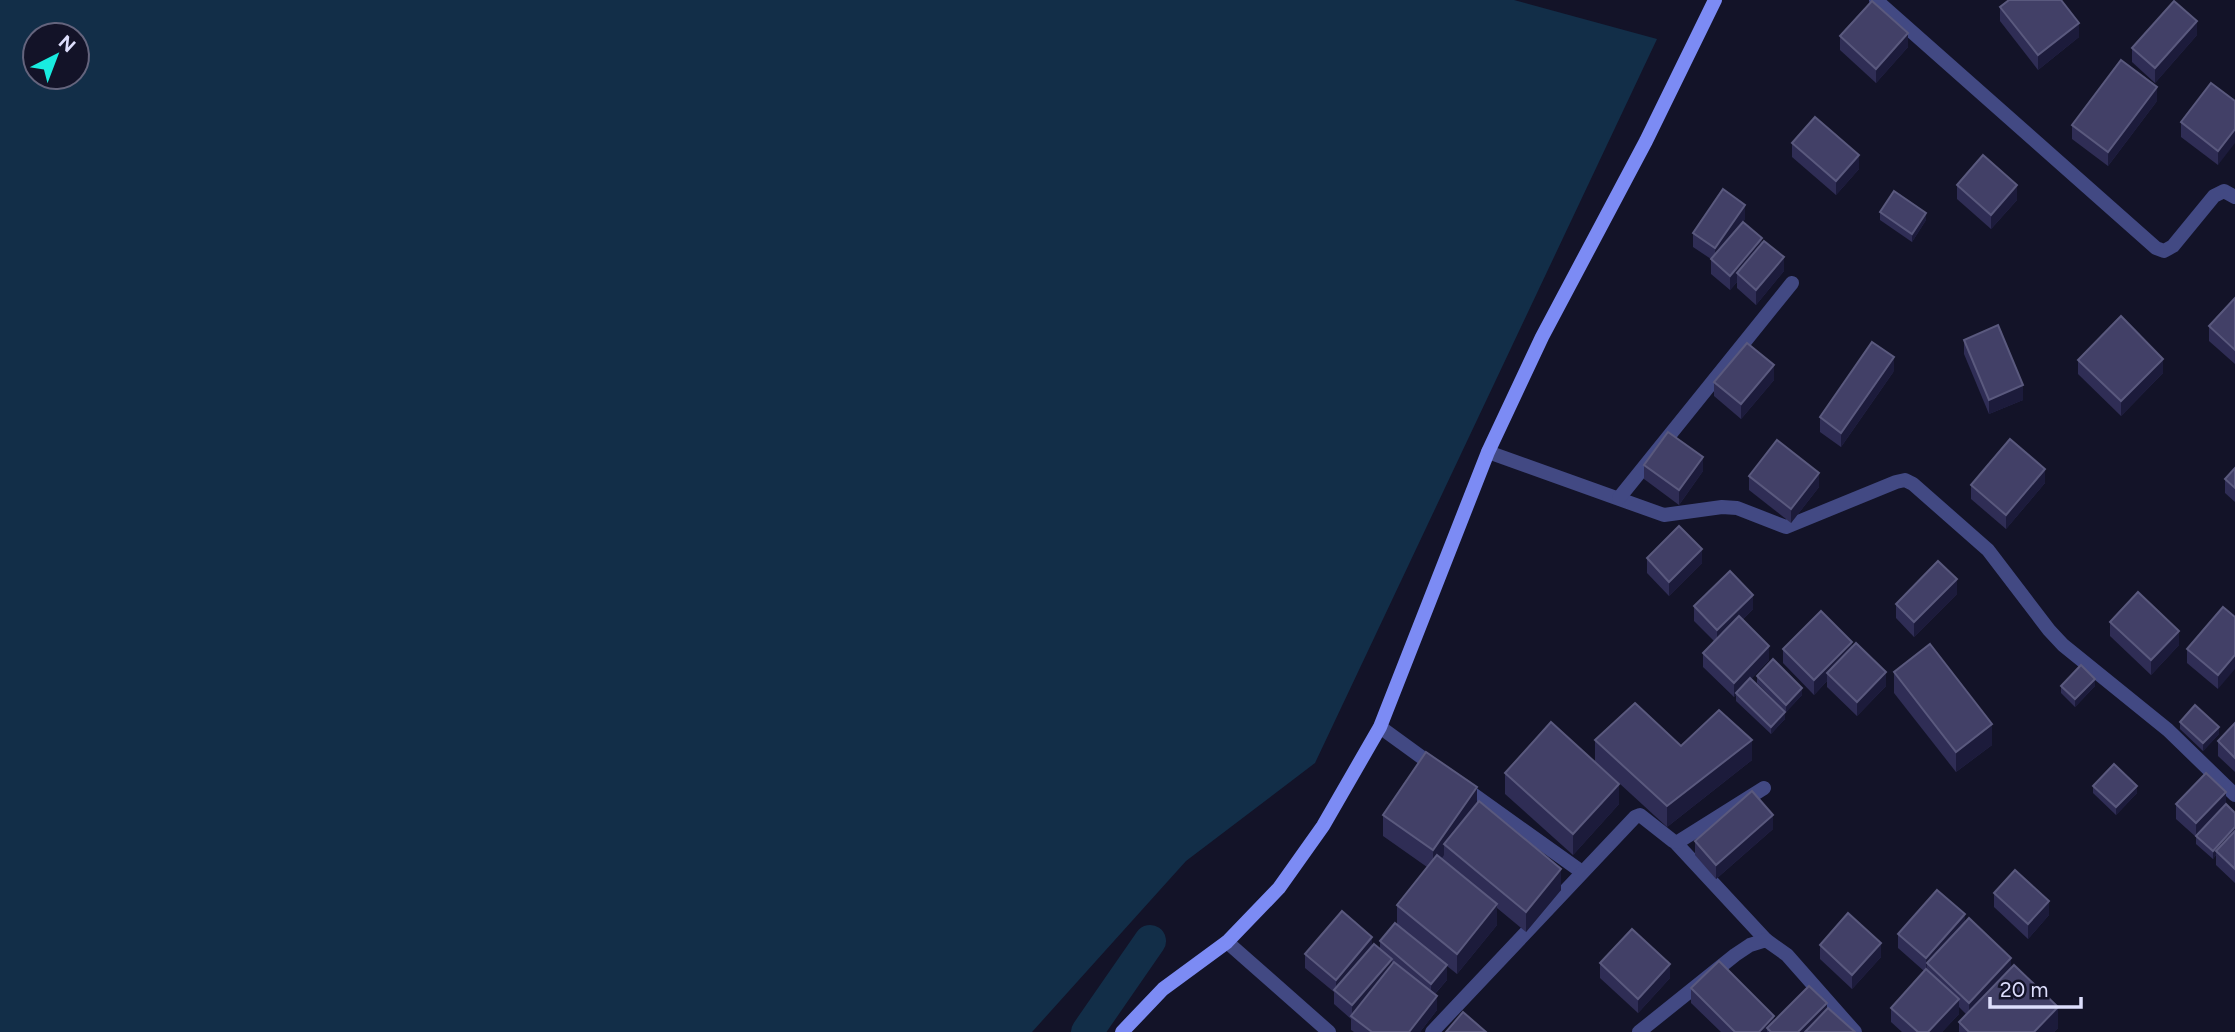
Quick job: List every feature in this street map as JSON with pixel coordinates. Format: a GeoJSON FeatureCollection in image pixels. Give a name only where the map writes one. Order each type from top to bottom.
{"type":"FeatureCollection","features":[{"type":"Feature","properties":{"kind":"street"},"geometry":{"type":"LineString","coordinates":[[1122,1032],[1163,989],[1227,942],[1279,888],[1323,826],[1380,727],[1489,452],[1542,337],[1646,141],[1715,0]]}},
{"type":"Feature","properties":{"kind":"street"},"geometry":{"type":"LineString","coordinates":[[1876,0],[2156,248],[2164,251],[2173,246],[2214,196],[2224,191],[2235,197]]}},
{"type":"Feature","properties":{"kind":"street"},"geometry":{"type":"LineString","coordinates":[[1619,498],[1792,283]]}},
{"type":"Feature","properties":{"kind":"street"},"geometry":{"type":"LineString","coordinates":[[1489,452],[1654,513],[1664,515],[1722,507],[1737,508],[1786,527],[1905,480],[1988,550],[2063,645],[2168,730],[2235,795]]}},
{"type":"Feature","properties":{"kind":"street"},"geometry":{"type":"LineString","coordinates":[[1380,727],[1582,873]]}},
{"type":"Feature","properties":{"kind":"street"},"geometry":{"type":"LineString","coordinates":[[1675,842],[1764,788]]}},
{"type":"Feature","properties":{"kind":"street"},"geometry":{"type":"LineString","coordinates":[[1432,1032],[1635,817],[1640,815],[1675,842],[1766,940],[1787,955],[1855,1032]]}},
{"type":"Feature","properties":{"kind":"street"},"geometry":{"type":"LineString","coordinates":[[1639,1032],[1735,954],[1766,940]]}},
{"type":"Feature","properties":{"kind":"street"},"geometry":{"type":"LineString","coordinates":[[1227,942],[1329,1032]]}},
{"type":"Feature","properties":{"kind":"water"},"geometry":{"type":"Polygon","coordinates":[[[0,0],[1514,0],[1657,39],[1315,763],[1186,861],[1032,1032],[0,1032],[0,0]]]}},
{"type":"Feature","properties":{"kind":"building"},"geometry":{"type":"Polygon","coordinates":[[[2009,0],[2061,0],[2079,23],[2038,55],[2000,7],[2009,0]]]}},
{"type":"Feature","properties":{"kind":"building"},"geometry":{"type":"Polygon","coordinates":[[[1872,1],[1908,33],[1876,69],[1840,36],[1872,1]]]}},
{"type":"Feature","properties":{"kind":"building"},"geometry":{"type":"Polygon","coordinates":[[[2174,1],[2197,21],[2155,68],[2132,48],[2174,1]]]}},
{"type":"Feature","properties":{"kind":"building"},"geometry":{"type":"Polygon","coordinates":[[[2121,60],[2157,87],[2108,152],[2072,125],[2121,60]]]}},
{"type":"Feature","properties":{"kind":"building"},"geometry":{"type":"Polygon","coordinates":[[[2211,83],[2235,101],[2235,129],[2218,151],[2181,122],[2211,83]]]}},
{"type":"Feature","properties":{"kind":"building"},"geometry":{"type":"Polygon","coordinates":[[[1815,117],[1859,155],[1836,181],[1792,143],[1815,117]]]}},
{"type":"Feature","properties":{"kind":"building"},"geometry":{"type":"Polygon","coordinates":[[[1983,155],[2017,185],[1991,215],[1957,185],[1983,155]]]}},
{"type":"Feature","properties":{"kind":"building"},"geometry":{"type":"Polygon","coordinates":[[[1723,189],[1745,205],[1715,248],[1693,233],[1723,189]]]}},
{"type":"Feature","properties":{"kind":"building"},"geometry":{"type":"Polygon","coordinates":[[[1894,191],[1926,213],[1912,234],[1880,212],[1894,191]]]}},
{"type":"Feature","properties":{"kind":"building"},"geometry":{"type":"Polygon","coordinates":[[[1743,222],[1762,238],[1730,276],[1711,259],[1743,222]]]}},
{"type":"Feature","properties":{"kind":"building"},"geometry":{"type":"Polygon","coordinates":[[[1764,241],[1784,257],[1756,290],[1737,273],[1764,241]]]}},
{"type":"Feature","properties":{"kind":"building"},"geometry":{"type":"Polygon","coordinates":[[[2235,298],[2235,350],[2209,326],[2235,298]]]}},
{"type":"Feature","properties":{"kind":"building"},"geometry":{"type":"Polygon","coordinates":[[[2121,316],[2163,359],[2121,401],[2078,360],[2121,316]]]}},
{"type":"Feature","properties":{"kind":"building"},"geometry":{"type":"Polygon","coordinates":[[[1998,325],[2023,385],[1989,400],[1964,340],[1998,325]]]}},
{"type":"Feature","properties":{"kind":"building"},"geometry":{"type":"Polygon","coordinates":[[[1872,342],[1894,357],[1841,433],[1820,417],[1872,342]]]}},
{"type":"Feature","properties":{"kind":"building"},"geometry":{"type":"Polygon","coordinates":[[[1747,343],[1774,365],[1741,404],[1714,382],[1747,343]]]}},
{"type":"Feature","properties":{"kind":"building"},"geometry":{"type":"Polygon","coordinates":[[[1668,432],[1703,457],[1679,490],[1644,465],[1668,432]]]}},
{"type":"Feature","properties":{"kind":"building"},"geometry":{"type":"Polygon","coordinates":[[[2010,439],[2045,469],[2006,515],[1971,485],[2010,439]]]}},
{"type":"Feature","properties":{"kind":"building"},"geometry":{"type":"Polygon","coordinates":[[[1777,440],[1819,473],[1791,509],[1749,476],[1777,440]]]}},
{"type":"Feature","properties":{"kind":"building"},"geometry":{"type":"Polygon","coordinates":[[[2235,468],[2235,488],[2225,479],[2235,468]]]}},
{"type":"Feature","properties":{"kind":"building"},"geometry":{"type":"Polygon","coordinates":[[[1679,526],[1702,549],[1669,582],[1647,558],[1679,526]]]}},
{"type":"Feature","properties":{"kind":"building"},"geometry":{"type":"Polygon","coordinates":[[[1938,561],[1957,579],[1914,622],[1896,604],[1938,561]]]}},
{"type":"Feature","properties":{"kind":"building"},"geometry":{"type":"Polygon","coordinates":[[[1730,571],[1753,595],[1717,630],[1694,606],[1730,571]]]}},
{"type":"Feature","properties":{"kind":"building"},"geometry":{"type":"Polygon","coordinates":[[[2138,592],[2179,631],[2151,660],[2110,622],[2138,592]]]}},
{"type":"Feature","properties":{"kind":"building"},"geometry":{"type":"Polygon","coordinates":[[[2223,607],[2235,617],[2235,655],[2218,675],[2187,649],[2223,607]]]}},
{"type":"Feature","properties":{"kind":"building"},"geometry":{"type":"Polygon","coordinates":[[[1821,611],[1852,642],[1814,680],[1783,649],[1821,611]]]}},
{"type":"Feature","properties":{"kind":"building"},"geometry":{"type":"Polygon","coordinates":[[[1739,616],[1769,646],[1734,683],[1703,653],[1739,616]]]}},
{"type":"Feature","properties":{"kind":"building"},"geometry":{"type":"Polygon","coordinates":[[[1856,643],[1886,672],[1857,702],[1827,673],[1856,643]]]}},
{"type":"Feature","properties":{"kind":"building"},"geometry":{"type":"Polygon","coordinates":[[[1930,644],[1992,724],[1956,752],[1894,672],[1930,644]]]}},
{"type":"Feature","properties":{"kind":"building"},"geometry":{"type":"Polygon","coordinates":[[[1773,659],[1802,688],[1786,705],[1757,676],[1773,659]]]}},
{"type":"Feature","properties":{"kind":"building"},"geometry":{"type":"Polygon","coordinates":[[[2081,665],[2095,679],[2075,699],[2061,686],[2081,665]]]}},
{"type":"Feature","properties":{"kind":"building"},"geometry":{"type":"Polygon","coordinates":[[[1750,678],[1785,712],[1771,727],[1736,693],[1750,678]]]}},
{"type":"Feature","properties":{"kind":"building"},"geometry":{"type":"Polygon","coordinates":[[[1635,703],[1681,746],[1719,710],[1752,740],[1667,806],[1595,740],[1635,703]]]}},
{"type":"Feature","properties":{"kind":"building"},"geometry":{"type":"Polygon","coordinates":[[[2195,705],[2219,727],[2203,743],[2180,722],[2195,705]]]}},
{"type":"Feature","properties":{"kind":"building"},"geometry":{"type":"Polygon","coordinates":[[[1551,722],[1619,784],[1573,834],[1505,773],[1551,722]]]}},
{"type":"Feature","properties":{"kind":"building"},"geometry":{"type":"Polygon","coordinates":[[[2235,723],[2235,758],[2218,741],[2235,723]]]}},
{"type":"Feature","properties":{"kind":"building"},"geometry":{"type":"Polygon","coordinates":[[[1426,752],[1477,787],[1433,850],[1383,815],[1426,752]]]}},
{"type":"Feature","properties":{"kind":"building"},"geometry":{"type":"Polygon","coordinates":[[[2114,764],[2137,786],[2116,807],[2093,786],[2114,764]]]}},
{"type":"Feature","properties":{"kind":"building"},"geometry":{"type":"Polygon","coordinates":[[[2206,773],[2226,792],[2196,823],[2176,804],[2206,773]]]}},
{"type":"Feature","properties":{"kind":"building"},"geometry":{"type":"Polygon","coordinates":[[[1752,791],[1773,815],[1716,865],[1695,841],[1752,791]]]}},
{"type":"Feature","properties":{"kind":"building"},"geometry":{"type":"Polygon","coordinates":[[[1479,801],[1561,869],[1526,912],[1444,844],[1479,801]]]}},
{"type":"Feature","properties":{"kind":"building"},"geometry":{"type":"Polygon","coordinates":[[[2226,804],[2235,813],[2235,827],[2213,851],[2196,836],[2226,804]]]}},
{"type":"Feature","properties":{"kind":"building"},"geometry":{"type":"Polygon","coordinates":[[[2235,831],[2235,869],[2216,851],[2235,831]]]}},
{"type":"Feature","properties":{"kind":"building"},"geometry":{"type":"Polygon","coordinates":[[[1437,855],[1497,904],[1457,954],[1397,905],[1437,855]]]}},
{"type":"Feature","properties":{"kind":"building"},"geometry":{"type":"Polygon","coordinates":[[[2015,870],[2049,901],[2028,924],[1994,893],[2015,870]]]}},
{"type":"Feature","properties":{"kind":"building"},"geometry":{"type":"Polygon","coordinates":[[[1937,890],[1965,914],[1926,958],[1898,934],[1937,890]]]}},
{"type":"Feature","properties":{"kind":"building"},"geometry":{"type":"Polygon","coordinates":[[[1342,911],[1372,937],[1336,980],[1305,954],[1342,911]]]}},
{"type":"Feature","properties":{"kind":"building"},"geometry":{"type":"Polygon","coordinates":[[[1848,913],[1881,943],[1852,975],[1820,945],[1848,913]]]}},
{"type":"Feature","properties":{"kind":"building"},"geometry":{"type":"Polygon","coordinates":[[[1969,918],[2011,958],[1969,1003],[1927,963],[1969,918]]]}},
{"type":"Feature","properties":{"kind":"building"},"geometry":{"type":"Polygon","coordinates":[[[1395,923],[1447,965],[1431,984],[1380,941],[1395,923]]]}},
{"type":"Feature","properties":{"kind":"building"},"geometry":{"type":"Polygon","coordinates":[[[1632,929],[1670,964],[1638,999],[1600,963],[1632,929]]]}},
{"type":"Feature","properties":{"kind":"building"},"geometry":{"type":"Polygon","coordinates":[[[1374,944],[1392,959],[1352,1005],[1334,990],[1374,944]]]}},
{"type":"Feature","properties":{"kind":"building"},"geometry":{"type":"Polygon","coordinates":[[[1719,961],[1774,1016],[1759,1032],[1735,1032],[1691,988],[1719,961]]]}},
{"type":"Feature","properties":{"kind":"building"},"geometry":{"type":"Polygon","coordinates":[[[1394,962],[1437,996],[1409,1032],[1372,1032],[1351,1016],[1394,962]]]}},
{"type":"Feature","properties":{"kind":"building"},"geometry":{"type":"Polygon","coordinates":[[[2014,965],[2058,1007],[2034,1032],[1969,1032],[1959,1022],[2014,965]]]}},
{"type":"Feature","properties":{"kind":"building"},"geometry":{"type":"Polygon","coordinates":[[[1926,969],[1959,999],[1928,1032],[1918,1032],[1891,1008],[1926,969]]]}},
{"type":"Feature","properties":{"kind":"building"},"geometry":{"type":"Polygon","coordinates":[[[1809,986],[1827,1003],[1798,1032],[1771,1032],[1767,1028],[1809,986]]]}},
{"type":"Feature","properties":{"kind":"building"},"geometry":{"type":"Polygon","coordinates":[[[1828,1008],[1855,1032],[1805,1032],[1828,1008]]]}},
{"type":"Feature","properties":{"kind":"building"},"geometry":{"type":"Polygon","coordinates":[[[1463,1012],[1486,1032],[1446,1032],[1463,1012]]]}},
{"type":"Feature","properties":{"kind":"waterway"},"geometry":{"type":"LineString","coordinates":[[1087,1032],[1150,941]]}}]}
